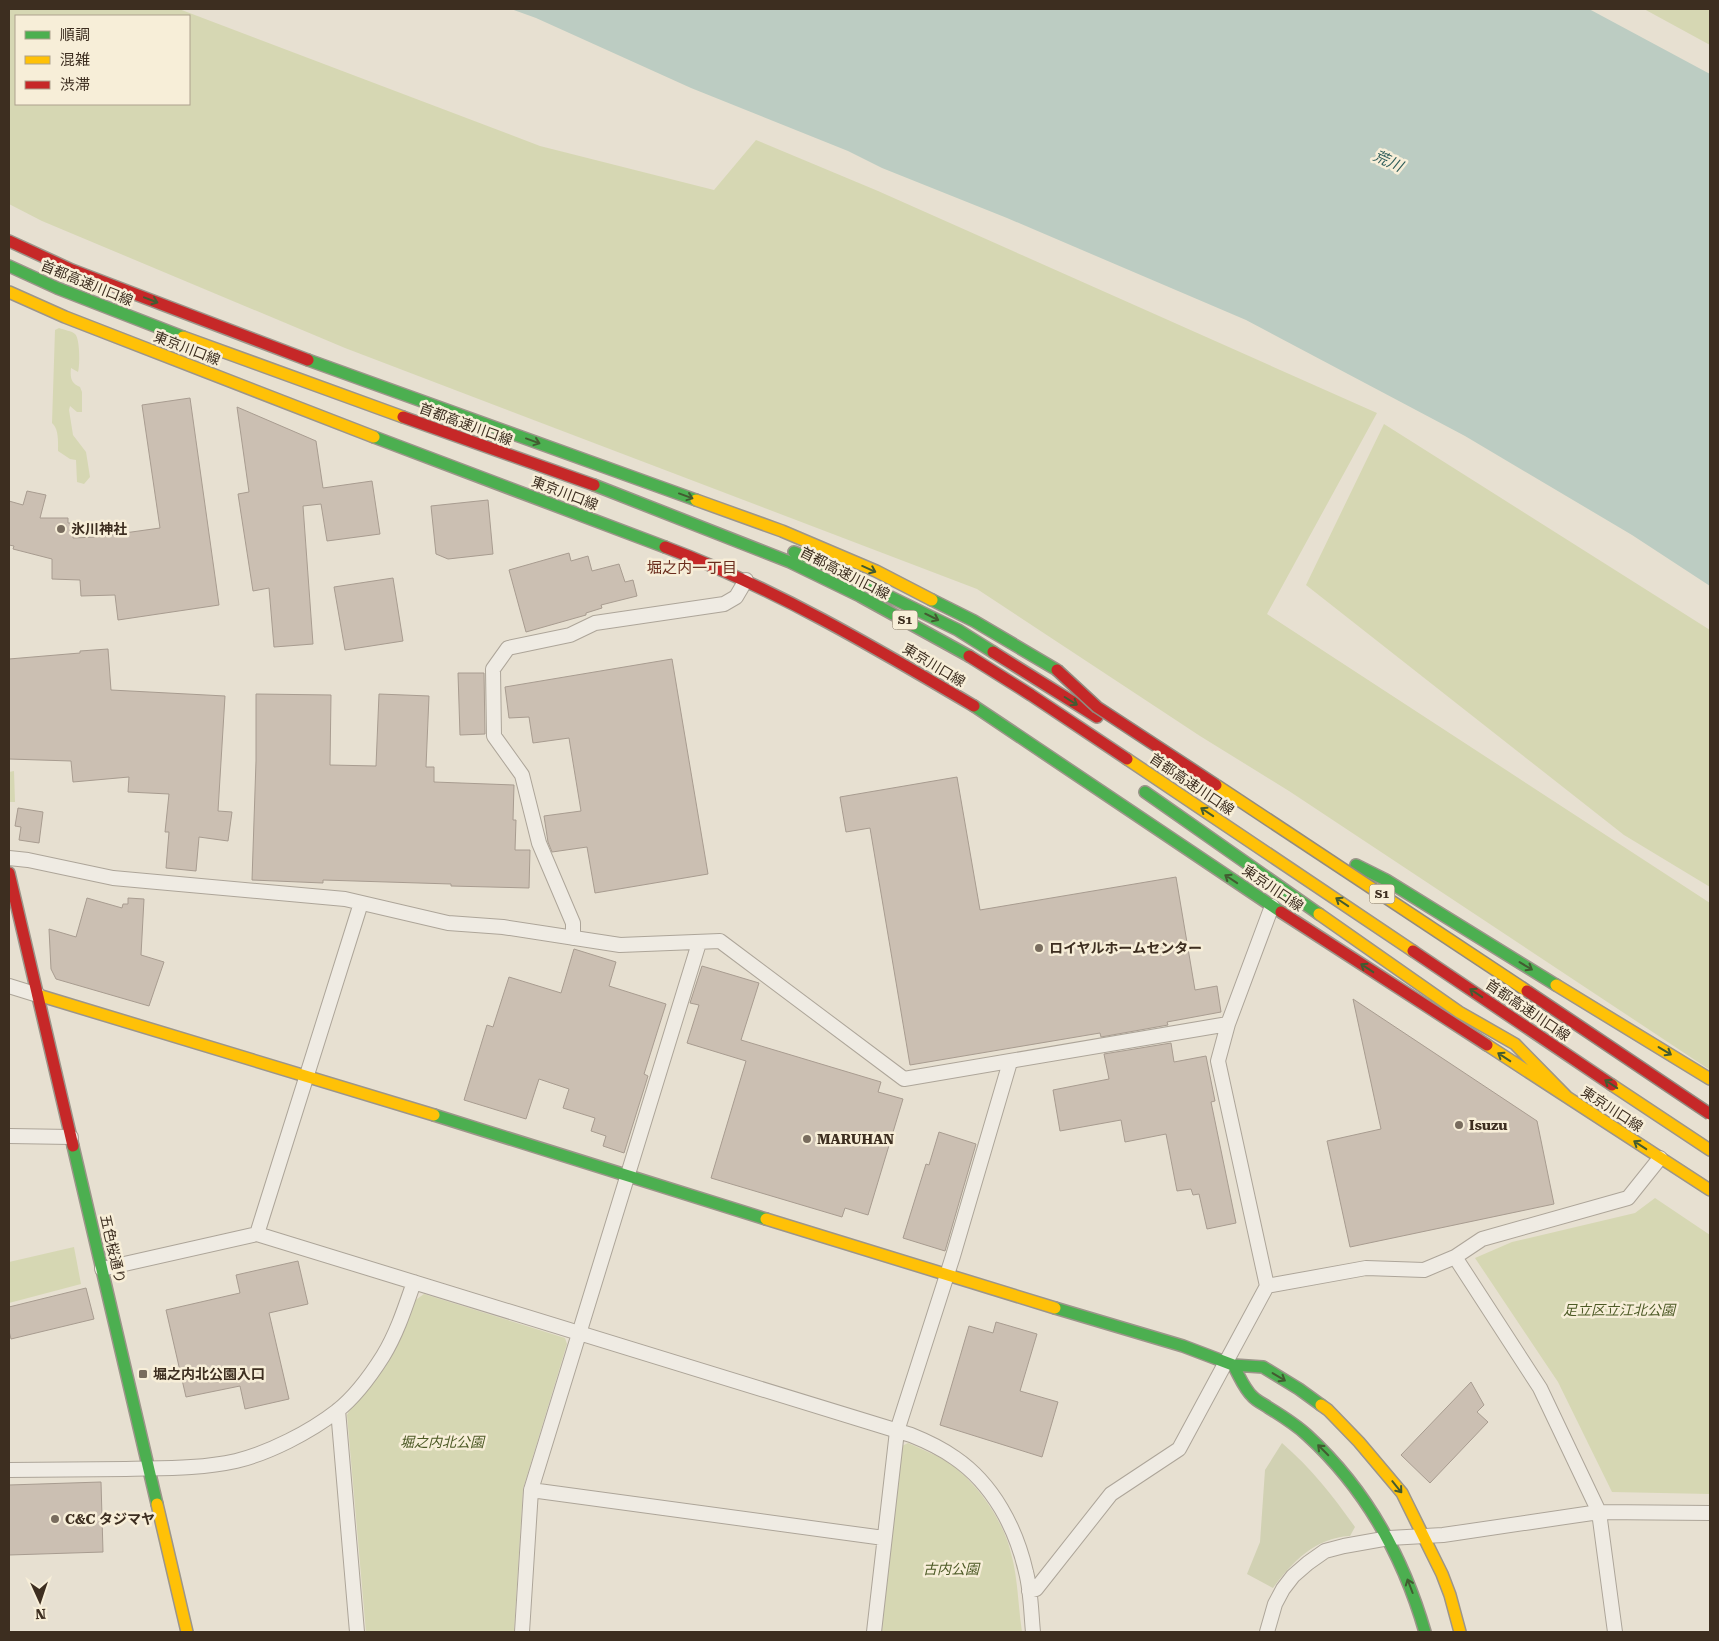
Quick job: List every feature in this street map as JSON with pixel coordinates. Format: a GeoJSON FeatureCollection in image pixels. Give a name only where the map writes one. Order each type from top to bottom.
{"type":"FeatureCollection","features":[{"type":"Feature","properties":{"kind":"main road","name":"首都高速川口線"},"geometry":{"type":"LineString","coordinates":[[9,241],[72,270],[329,368],[782,531],[876,571],[974,621],[1057,670],[1584,1018],[1710,1104]]}},
{"type":"Feature","properties":{"kind":"main road","name":"東京川口線"},"geometry":{"type":"LineString","coordinates":[[9,252],[78,287],[627,485],[821,563],[958,630],[1209,788],[1710,1124]]}},
{"type":"Feature","properties":{"kind":"main road","name":"首都高速川口線"},"geometry":{"type":"LineString","coordinates":[[9,266],[57,288],[221,352],[615,494],[790,562],[860,596],[949,644],[1031,695],[1710,1150]]}},
{"type":"Feature","properties":{"kind":"main road","name":"東京川口線"},"geometry":{"type":"LineString","coordinates":[[9,292],[50,312],[695,558],[746,580],[858,638],[985,713],[1272,906],[1710,1190]]}},
{"type":"Feature","properties":{"kind":"main road"},"geometry":{"type":"LineString","coordinates":[[860,596],[946,657]]}},
{"type":"Feature","properties":{"kind":"main road","name":"S1"},"geometry":{"type":"LineString","coordinates":[[1057,670],[1097,707],[1396,903],[1710,1114]]}},
{"type":"Feature","properties":{"kind":"main road"},"geometry":{"type":"LineString","coordinates":[[1134,784],[1459,1012],[1515,1044],[1566,1097]]}},
{"type":"Feature","properties":{"kind":"main road"},"geometry":{"type":"LineString","coordinates":[[1209,788],[1386,880],[1710,1079]]}},
{"type":"Feature","properties":{"kind":"main road","name":"五色桜通り"},"geometry":{"type":"LineString","coordinates":[[9,874],[188,1632]]}},
{"type":"Feature","properties":{"kind":"main road"},"geometry":{"type":"LineString","coordinates":[[38,995],[1182,1346],[1230,1364],[1263,1367],[1299,1389],[1328,1410],[1359,1442],[1402,1493],[1424,1536],[1450,1595],[1460,1632]]}},
{"type":"Feature","properties":{"kind":"main road"},"geometry":{"type":"LineString","coordinates":[[1230,1364],[1252,1396],[1305,1433],[1333,1460],[1373,1510],[1402,1564],[1415,1598],[1424,1632]]}},
{"type":"Feature","properties":{"kind":"street"},"geometry":{"type":"LineString","coordinates":[[573,938],[572,923],[539,843],[522,775],[494,736],[493,668],[508,648],[570,635],[595,623],[724,604],[736,597],[746,580]]}},
{"type":"Feature","properties":{"kind":"street"},"geometry":{"type":"LineString","coordinates":[[9,858],[28,860],[113,878],[345,899],[448,923],[503,928],[620,945],[720,941],[904,1079],[1228,1024]]}},
{"type":"Feature","properties":{"kind":"street"},"geometry":{"type":"LineString","coordinates":[[257,1234],[361,902]]}},
{"type":"Feature","properties":{"kind":"street"},"geometry":{"type":"LineString","coordinates":[[1029,1591],[1036,1589],[1110,1494],[1179,1449],[1230,1364],[1267,1286],[1218,1061],[1228,1024],[1272,906]]}},
{"type":"Feature","properties":{"kind":"street"},"geometry":{"type":"LineString","coordinates":[[522,1632],[531,1490],[699,943]]}},
{"type":"Feature","properties":{"kind":"street"},"geometry":{"type":"LineString","coordinates":[[9,986],[38,995]]}},
{"type":"Feature","properties":{"kind":"street"},"geometry":{"type":"LineString","coordinates":[[874,1632],[897,1431],[1010,1062]]}},
{"type":"Feature","properties":{"kind":"street"},"geometry":{"type":"LineString","coordinates":[[9,1136],[71,1137]]}},
{"type":"Feature","properties":{"kind":"street"},"geometry":{"type":"LineString","coordinates":[[1267,1286],[1366,1268],[1424,1270],[1455,1257],[1482,1239],[1628,1198],[1660,1158]]}},
{"type":"Feature","properties":{"kind":"street"},"geometry":{"type":"LineString","coordinates":[[102,1269],[257,1234],[911,1435],[944,1450],[957,1459],[981,1480],[1001,1508],[1010,1524],[1027,1573],[1033,1632]]}},
{"type":"Feature","properties":{"kind":"street"},"geometry":{"type":"LineString","coordinates":[[1455,1257],[1540,1388],[1599,1512],[1615,1632]]}},
{"type":"Feature","properties":{"kind":"street"},"geometry":{"type":"LineString","coordinates":[[9,1470],[149,1469],[210,1465],[236,1461],[287,1441],[313,1427],[338,1410],[361,1386],[382,1356],[403,1314],[414,1282]]}},
{"type":"Feature","properties":{"kind":"street"},"geometry":{"type":"LineString","coordinates":[[338,1410],[356,1632]]}},
{"type":"Feature","properties":{"kind":"street"},"geometry":{"type":"LineString","coordinates":[[531,1490],[884,1538]]}},
{"type":"Feature","properties":{"kind":"street"},"geometry":{"type":"LineString","coordinates":[[1267,1632],[1275,1604],[1293,1576],[1325,1552],[1344,1546],[1389,1538],[1443,1535],[1599,1512],[1710,1512]]}},
{"type":"Feature","properties":{"kind":"green space"},"geometry":{"type":"Polygon","coordinates":[[[9,9],[179,9],[540,146],[714,190],[756,140],[878,191],[1377,413],[1267,614],[1710,903],[1710,1070],[1289,791],[1200,736],[977,589],[345,348],[42,221],[9,204],[9,9]]]}},
{"type":"Feature","properties":{"kind":"green space"},"geometry":{"type":"Polygon","coordinates":[[[1644,9],[1710,9],[1710,45],[1644,9]]]}},
{"type":"Feature","properties":{"kind":"green space"},"geometry":{"type":"Polygon","coordinates":[[[59,328],[74,333],[79,346],[78,372],[71,368],[71,375],[73,382],[80,387],[82,392],[82,412],[77,412],[70,406],[69,410],[73,435],[86,452],[90,477],[84,484],[77,482],[76,460],[70,459],[58,451],[57,432],[52,423],[55,330],[59,328]]]}},
{"type":"Feature","properties":{"kind":"green space"},"geometry":{"type":"Polygon","coordinates":[[[1384,424],[1710,630],[1710,887],[1624,835],[1306,585],[1384,424]]]}},
{"type":"Feature","properties":{"kind":"green space"},"geometry":{"type":"Polygon","coordinates":[[[14,771],[15,802],[9,802],[9,772],[14,771]]]}},
{"type":"Feature","properties":{"kind":"green space","name":"足立区立江北公園"},"geometry":{"type":"Polygon","coordinates":[[[1655,1198],[1710,1235],[1710,1494],[1612,1492],[1558,1382],[1475,1258],[1512,1242],[1635,1213],[1655,1198]]]}},
{"type":"Feature","properties":{"kind":"green space"},"geometry":{"type":"Polygon","coordinates":[[[74,1247],[81,1284],[9,1303],[9,1262],[74,1247]]]}},
{"type":"Feature","properties":{"kind":"green space","name":"堀之内北公園"},"geometry":{"type":"Polygon","coordinates":[[[424,1294],[565,1338],[567,1344],[523,1489],[514,1632],[366,1632],[347,1415],[385,1367],[407,1323],[414,1301],[424,1294]]]}},
{"type":"Feature","properties":{"kind":"green space","name":"古内公園"},"geometry":{"type":"Polygon","coordinates":[[[908,1443],[941,1458],[957,1469],[977,1489],[995,1514],[1007,1540],[1013,1563],[1017,1582],[1022,1632],[882,1631],[900,1447],[908,1443]]]}},
{"type":"Feature","properties":{"kind":"green space"},"geometry":{"type":"Polygon","coordinates":[[[1282,1443],[1303,1462],[1355,1527],[1350,1536],[1326,1541],[1306,1553],[1297,1560],[1273,1588],[1247,1574],[1260,1542],[1265,1470],[1282,1443]]]}},
{"type":"Feature","properties":{"kind":"water","name":"荒川"},"geometry":{"type":"Polygon","coordinates":[[[511,9],[1589,9],[1710,74],[1710,586],[1632,535],[1465,436],[1246,320],[1007,218],[882,168],[848,151],[691,88],[536,18],[511,9]]]}},
{"type":"Feature","properties":{"kind":"building"},"geometry":{"type":"Polygon","coordinates":[[[190,398],[219,605],[118,620],[115,595],[81,596],[80,580],[52,579],[52,559],[13,549],[14,546],[9,545],[9,501],[23,505],[27,491],[46,495],[40,518],[68,518],[68,523],[73,523],[73,538],[96,537],[160,528],[142,405],[190,398]]]}},
{"type":"Feature","properties":{"kind":"building"},"geometry":{"type":"Polygon","coordinates":[[[237,407],[316,441],[323,488],[372,481],[380,534],[327,541],[321,504],[303,506],[313,644],[274,647],[269,588],[253,591],[238,494],[249,492],[237,407]]]}},
{"type":"Feature","properties":{"kind":"building"},"geometry":{"type":"Polygon","coordinates":[[[488,500],[493,554],[448,559],[436,554],[431,506],[488,500]]]}},
{"type":"Feature","properties":{"kind":"building"},"geometry":{"type":"Polygon","coordinates":[[[569,553],[571,561],[588,556],[592,571],[619,564],[625,582],[633,580],[637,596],[601,605],[602,608],[586,613],[586,615],[526,632],[509,570],[569,553]]]}},
{"type":"Feature","properties":{"kind":"building"},"geometry":{"type":"Polygon","coordinates":[[[393,578],[403,641],[345,650],[334,587],[393,578]]]}},
{"type":"Feature","properties":{"kind":"building"},"geometry":{"type":"Polygon","coordinates":[[[108,649],[111,690],[225,696],[218,811],[232,812],[228,841],[199,837],[196,871],[166,868],[169,832],[165,832],[169,794],[128,792],[129,777],[73,782],[71,761],[9,759],[9,659],[108,649]]]}},
{"type":"Feature","properties":{"kind":"building"},"geometry":{"type":"Polygon","coordinates":[[[672,659],[708,874],[595,893],[587,847],[552,852],[548,842],[544,816],[581,811],[569,738],[533,743],[529,717],[509,718],[505,687],[672,659]]]}},
{"type":"Feature","properties":{"kind":"building"},"geometry":{"type":"Polygon","coordinates":[[[458,673],[484,673],[485,734],[460,735],[458,673]]]}},
{"type":"Feature","properties":{"kind":"building"},"geometry":{"type":"Polygon","coordinates":[[[256,694],[331,695],[330,765],[376,766],[379,694],[429,696],[426,767],[434,767],[434,782],[514,785],[513,820],[516,820],[515,850],[530,850],[529,888],[323,880],[323,883],[252,880],[256,694]]]}},
{"type":"Feature","properties":{"kind":"building","name":"ロイヤルホームセンター"},"geometry":{"type":"Polygon","coordinates":[[[957,777],[980,910],[1176,877],[1195,990],[1217,986],[1221,1012],[1167,1022],[1168,1025],[1101,1037],[1100,1033],[910,1065],[870,828],[846,832],[840,797],[957,777]]]}},
{"type":"Feature","properties":{"kind":"building"},"geometry":{"type":"Polygon","coordinates":[[[18,808],[43,812],[39,843],[19,840],[21,827],[15,826],[18,808]]]}},
{"type":"Feature","properties":{"kind":"building"},"geometry":{"type":"Polygon","coordinates":[[[87,898],[122,908],[123,904],[128,904],[128,898],[144,899],[141,955],[164,962],[149,1006],[56,979],[51,969],[49,929],[76,937],[87,898]]]}},
{"type":"Feature","properties":{"kind":"building"},"geometry":{"type":"Polygon","coordinates":[[[574,949],[616,962],[609,986],[666,1004],[644,1074],[648,1076],[624,1153],[603,1146],[606,1136],[591,1131],[595,1118],[563,1108],[569,1089],[539,1079],[526,1119],[464,1100],[487,1025],[493,1027],[509,977],[561,993],[574,949]]]}},
{"type":"Feature","properties":{"kind":"building","name":"MARUHAN"},"geometry":{"type":"Polygon","coordinates":[[[702,966],[759,983],[741,1040],[881,1082],[878,1092],[903,1099],[868,1215],[845,1208],[842,1217],[711,1178],[746,1061],[687,1043],[699,1005],[690,1003],[702,966]]]}},
{"type":"Feature","properties":{"kind":"building","name":"Isuzu"},"geometry":{"type":"Polygon","coordinates":[[[1353,999],[1537,1121],[1554,1204],[1350,1247],[1327,1141],[1381,1129],[1353,999]]]}},
{"type":"Feature","properties":{"kind":"building"},"geometry":{"type":"Polygon","coordinates":[[[1171,1043],[1174,1062],[1206,1056],[1215,1101],[1211,1102],[1236,1223],[1207,1229],[1199,1194],[1193,1195],[1191,1189],[1177,1191],[1166,1134],[1125,1142],[1121,1120],[1060,1131],[1053,1090],[1109,1079],[1104,1054],[1171,1043]]]}},
{"type":"Feature","properties":{"kind":"building"},"geometry":{"type":"Polygon","coordinates":[[[939,1132],[976,1144],[945,1251],[903,1238],[926,1164],[929,1165],[939,1132]]]}},
{"type":"Feature","properties":{"kind":"building"},"geometry":{"type":"Polygon","coordinates":[[[298,1261],[308,1304],[269,1313],[289,1399],[245,1409],[240,1386],[186,1397],[166,1310],[240,1293],[236,1275],[298,1261]]]}},
{"type":"Feature","properties":{"kind":"building"},"geometry":{"type":"Polygon","coordinates":[[[86,1288],[94,1319],[11,1339],[9,1307],[86,1288]]]}},
{"type":"Feature","properties":{"kind":"building"},"geometry":{"type":"Polygon","coordinates":[[[996,1322],[1037,1334],[1020,1391],[1058,1402],[1042,1457],[940,1425],[969,1326],[993,1333],[996,1322]]]}},
{"type":"Feature","properties":{"kind":"building"},"geometry":{"type":"Polygon","coordinates":[[[1471,1382],[1484,1405],[1477,1412],[1488,1422],[1430,1483],[1401,1455],[1471,1382]]]}},
{"type":"Feature","properties":{"kind":"building","name":"C&C タジマヤ"},"geometry":{"type":"Polygon","coordinates":[[[101,1482],[103,1552],[9,1555],[9,1485],[101,1482]]]}},
{"type":"Feature","properties":{"kind":"traffic: fast"},"geometry":{"type":"LineString","coordinates":[[9,266],[57,288],[183,337]]}},
{"type":"Feature","properties":{"kind":"traffic: fast"},"geometry":{"type":"LineString","coordinates":[[308,360],[696,500]]}},
{"type":"Feature","properties":{"kind":"traffic: fast"},"geometry":{"type":"LineString","coordinates":[[374,437],[665,547]]}},
{"type":"Feature","properties":{"kind":"traffic: fast"},"geometry":{"type":"LineString","coordinates":[[594,485],[790,562],[860,596],[969,656]]}},
{"type":"Feature","properties":{"kind":"traffic: fast"},"geometry":{"type":"LineString","coordinates":[[794,552],[821,563],[958,630],[993,652]]}},
{"type":"Feature","properties":{"kind":"traffic: fast"},"geometry":{"type":"LineString","coordinates":[[932,600],[974,621],[1057,670]]}},
{"type":"Feature","properties":{"kind":"traffic: fast"},"geometry":{"type":"LineString","coordinates":[[974,706],[1281,912]]}},
{"type":"Feature","properties":{"kind":"traffic: fast"},"geometry":{"type":"LineString","coordinates":[[1145,792],[1319,914]]}},
{"type":"Feature","properties":{"kind":"traffic: fast"},"geometry":{"type":"LineString","coordinates":[[1356,865],[1386,880],[1556,985]]}},
{"type":"Feature","properties":{"kind":"traffic: fast"},"geometry":{"type":"LineString","coordinates":[[434,1115],[766,1219]]}},
{"type":"Feature","properties":{"kind":"traffic: fast"},"geometry":{"type":"LineString","coordinates":[[73,1146],[157,1504]]}},
{"type":"Feature","properties":{"kind":"traffic: fast"},"geometry":{"type":"LineString","coordinates":[[1055,1308],[1183,1346],[1233,1365],[1263,1367],[1321,1405]]}},
{"type":"Feature","properties":{"kind":"traffic: fast"},"geometry":{"type":"LineString","coordinates":[[1233,1365],[1250,1394],[1298,1427],[1347,1477],[1380,1525],[1393,1550],[1416,1604],[1425,1632]]}},
{"type":"Feature","properties":{"kind":"traffic: slow"},"geometry":{"type":"LineString","coordinates":[[9,292],[65,317],[374,437]]}},
{"type":"Feature","properties":{"kind":"traffic: slow"},"geometry":{"type":"LineString","coordinates":[[183,337],[403,417]]}},
{"type":"Feature","properties":{"kind":"traffic: slow"},"geometry":{"type":"LineString","coordinates":[[696,500],[782,531],[876,571],[932,600]]}},
{"type":"Feature","properties":{"kind":"traffic: slow"},"geometry":{"type":"LineString","coordinates":[[1127,759],[1413,951]]}},
{"type":"Feature","properties":{"kind":"traffic: slow"},"geometry":{"type":"LineString","coordinates":[[1216,785],[1527,991]]}},
{"type":"Feature","properties":{"kind":"traffic: slow"},"geometry":{"type":"LineString","coordinates":[[1319,914],[1459,1012],[1515,1044],[1567,1097]]}},
{"type":"Feature","properties":{"kind":"traffic: slow"},"geometry":{"type":"LineString","coordinates":[[1556,985],[1710,1079]]}},
{"type":"Feature","properties":{"kind":"traffic: slow"},"geometry":{"type":"LineString","coordinates":[[38,995],[434,1115]]}},
{"type":"Feature","properties":{"kind":"traffic: slow"},"geometry":{"type":"LineString","coordinates":[[1487,1045],[1710,1190]]}},
{"type":"Feature","properties":{"kind":"traffic: slow"},"geometry":{"type":"LineString","coordinates":[[1612,1085],[1710,1150]]}},
{"type":"Feature","properties":{"kind":"traffic: slow"},"geometry":{"type":"LineString","coordinates":[[766,1219],[1055,1308]]}},
{"type":"Feature","properties":{"kind":"traffic: slow"},"geometry":{"type":"LineString","coordinates":[[1321,1405],[1359,1442],[1402,1493],[1442,1574],[1460,1632]]}},
{"type":"Feature","properties":{"kind":"traffic: slow"},"geometry":{"type":"LineString","coordinates":[[157,1504],[187,1632]]}},
{"type":"Feature","properties":{"kind":"traffic: jam"},"geometry":{"type":"LineString","coordinates":[[9,241],[72,270],[308,360]]}},
{"type":"Feature","properties":{"kind":"traffic: jam"},"geometry":{"type":"LineString","coordinates":[[403,417],[594,485]]}},
{"type":"Feature","properties":{"kind":"traffic: jam"},"geometry":{"type":"LineString","coordinates":[[665,547],[745,581],[823,620],[974,706]]}},
{"type":"Feature","properties":{"kind":"traffic: jam"},"geometry":{"type":"LineString","coordinates":[[993,652],[1097,717]]}},
{"type":"Feature","properties":{"kind":"traffic: jam"},"geometry":{"type":"LineString","coordinates":[[969,656],[1127,759]]}},
{"type":"Feature","properties":{"kind":"traffic: jam"},"geometry":{"type":"LineString","coordinates":[[1057,670],[1097,707],[1216,785]]}},
{"type":"Feature","properties":{"kind":"traffic: jam"},"geometry":{"type":"LineString","coordinates":[[9,873],[73,1146]]}},
{"type":"Feature","properties":{"kind":"traffic: jam"},"geometry":{"type":"LineString","coordinates":[[1281,912],[1487,1045]]}},
{"type":"Feature","properties":{"kind":"traffic: jam"},"geometry":{"type":"LineString","coordinates":[[1413,951],[1612,1085]]}},
{"type":"Feature","properties":{"kind":"traffic: jam"},"geometry":{"type":"LineString","coordinates":[[1527,991],[1710,1114]]}},
{"type":"Feature","properties":{"kind":"place","name":"氷川神社"},"geometry":{"type":"Point","coordinates":[61,529]}},
{"type":"Feature","properties":{"kind":"place","name":"ロイヤルホームセンター"},"geometry":{"type":"Point","coordinates":[1039,948]}},
{"type":"Feature","properties":{"kind":"place","name":"Isuzu"},"geometry":{"type":"Point","coordinates":[1459,1125]}},
{"type":"Feature","properties":{"kind":"place","name":"MARUHAN"},"geometry":{"type":"Point","coordinates":[807,1139]}},
{"type":"Feature","properties":{"kind":"place","name":"堀之内北公園入口"},"geometry":{"type":"Point","coordinates":[143,1374]}},
{"type":"Feature","properties":{"kind":"place","name":"C&C タジマヤ"},"geometry":{"type":"Point","coordinates":[55,1519]}},
{"type":"Feature","properties":{"kind":"district","name":"堀之内一丁目"},"geometry":{"type":"Point","coordinates":[692,568]}}]}
